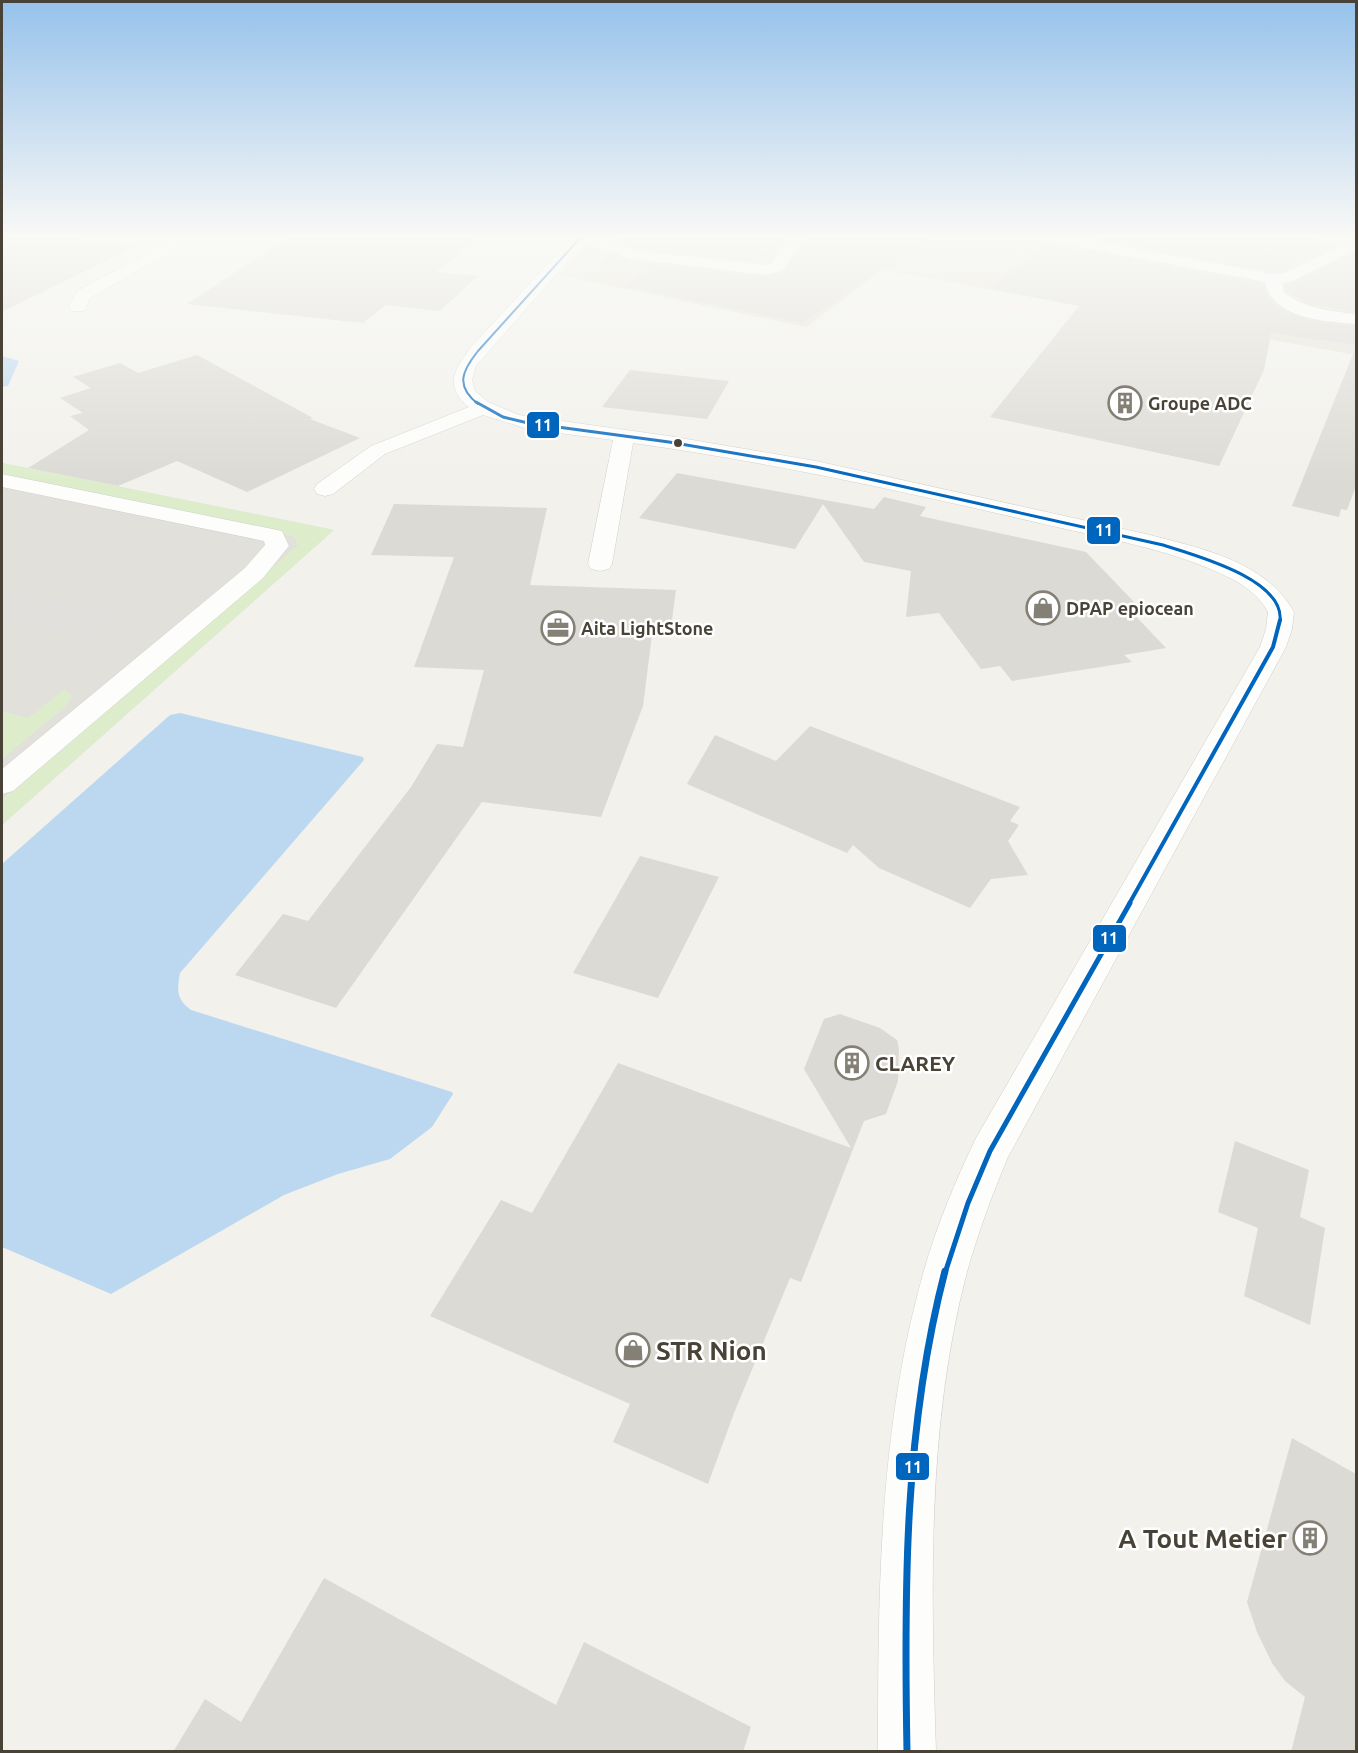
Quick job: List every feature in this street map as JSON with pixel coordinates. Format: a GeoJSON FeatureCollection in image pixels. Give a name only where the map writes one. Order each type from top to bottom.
{"type":"FeatureCollection","features":[{"type":"Feature","properties":{"kind":"street"},"geometry":{"type":"LineString","coordinates":[[507,319],[478,351],[464,370],[462,377],[464,389],[472,400],[484,408],[531,423],[710,448],[875,478],[1148,542],[1235,571],[1268,592],[1281,612],[1279,629],[1273,647],[990,1151],[964,1210],[946,1271],[929,1345],[915,1448],[908,1551],[907,1752]]}},
{"type":"Feature","properties":{"kind":"street"},"geometry":{"type":"LineString","coordinates":[[325,489],[378,450],[484,408]]}},
{"type":"Feature","properties":{"kind":"street"},"geometry":{"type":"LineString","coordinates":[[600,564],[624,435]]}},
{"type":"Feature","properties":{"kind":"street"},"geometry":{"type":"LineString","coordinates":[[2,481],[274,536],[277,546],[254,573],[2,784]]}},
{"type":"Feature","properties":{"kind":"shaded area"},"geometry":{"type":"Polygon","coordinates":[[[767,319],[817,319],[806,327],[767,319]]]}},
{"type":"Feature","properties":{"kind":"shaded area"},"geometry":{"type":"Polygon","coordinates":[[[1155,319],[1356,319],[1356,355],[1155,319]]]}},
{"type":"Feature","properties":{"kind":"shaded area"},"geometry":{"type":"Polygon","coordinates":[[[2,463],[334,530],[2,825],[2,463]]]}},
{"type":"Feature","properties":{"kind":"shaded area"},"geometry":{"type":"Polygon","coordinates":[[[17,589],[131,615],[98,642],[2,618],[2,599],[17,589]]]}},
{"type":"Feature","properties":{"kind":"green space"},"geometry":{"type":"Polygon","coordinates":[[[2,463],[334,530],[2,825],[2,799],[298,545],[294,537],[288,535],[2,476],[2,463]]]}},
{"type":"Feature","properties":{"kind":"green space"},"geometry":{"type":"Polygon","coordinates":[[[65,689],[71,696],[66,706],[2,759],[2,711],[28,718],[65,689]]]}},
{"type":"Feature","properties":{"kind":"water"},"geometry":{"type":"Polygon","coordinates":[[[2,356],[19,361],[8,386],[2,387],[2,356]]]}},
{"type":"Feature","properties":{"kind":"water"},"geometry":{"type":"Polygon","coordinates":[[[180,713],[363,757],[364,760],[180,973],[178,989],[180,998],[191,1010],[453,1094],[432,1127],[390,1159],[338,1174],[284,1195],[111,1294],[2,1247],[2,864],[170,715],[180,713]]]}},
{"type":"Feature","properties":{"kind":"building"},"geometry":{"type":"Polygon","coordinates":[[[324,319],[368,319],[363,323],[324,319]]]}},
{"type":"Feature","properties":{"kind":"building"},"geometry":{"type":"Polygon","coordinates":[[[782,319],[808,319],[802,323],[782,319]]]}},
{"type":"Feature","properties":{"kind":"building","name":"Groupe ADC"},"geometry":{"type":"Polygon","coordinates":[[[1069,319],[1306,319],[1356,326],[1356,345],[1271,333],[1264,370],[1219,466],[990,417],[1069,319]]]}},
{"type":"Feature","properties":{"kind":"building"},"geometry":{"type":"Polygon","coordinates":[[[1355,349],[1356,486],[1347,510],[1341,509],[1339,517],[1292,506],[1355,349]]]}},
{"type":"Feature","properties":{"kind":"building"},"geometry":{"type":"Polygon","coordinates":[[[197,355],[313,418],[310,419],[360,438],[247,492],[177,461],[118,486],[28,468],[89,430],[70,416],[83,413],[60,398],[91,388],[73,377],[120,363],[138,373],[197,355]]]}},
{"type":"Feature","properties":{"kind":"building"},"geometry":{"type":"Polygon","coordinates":[[[630,370],[729,381],[707,419],[602,407],[630,370]]]}},
{"type":"Feature","properties":{"kind":"building","name":"DPAP epiocean"},"geometry":{"type":"Polygon","coordinates":[[[677,473],[874,509],[884,497],[926,507],[920,516],[1086,552],[1135,603],[1124,604],[1166,648],[1124,655],[1132,662],[1012,681],[1000,666],[981,669],[939,613],[906,617],[911,571],[864,562],[823,504],[795,549],[639,518],[677,473]]]}},
{"type":"Feature","properties":{"kind":"building"},"geometry":{"type":"Polygon","coordinates":[[[394,504],[547,508],[530,585],[676,590],[670,635],[652,635],[643,706],[601,817],[482,802],[336,1008],[235,975],[283,914],[308,921],[411,787],[437,744],[463,747],[484,670],[414,667],[454,557],[371,555],[394,504]]]}},
{"type":"Feature","properties":{"kind":"building"},"geometry":{"type":"Polygon","coordinates":[[[810,726],[1020,807],[1010,821],[1019,825],[1008,841],[1028,875],[991,879],[970,908],[879,868],[853,845],[847,853],[687,784],[715,735],[776,761],[810,726]]]}},
{"type":"Feature","properties":{"kind":"building"},"geometry":{"type":"Polygon","coordinates":[[[640,856],[719,877],[658,998],[573,973],[640,856]]]}},
{"type":"Feature","properties":{"kind":"building"},"geometry":{"type":"Polygon","coordinates":[[[840,1014],[880,1028],[897,1040],[898,1081],[886,1114],[864,1121],[801,1282],[790,1278],[734,1413],[708,1484],[613,1442],[630,1404],[430,1316],[501,1200],[532,1213],[618,1063],[851,1148],[804,1069],[824,1019],[840,1014]]]}},
{"type":"Feature","properties":{"kind":"building"},"geometry":{"type":"Polygon","coordinates":[[[1235,1141],[1309,1170],[1300,1217],[1325,1228],[1310,1325],[1244,1296],[1258,1228],[1218,1212],[1235,1141]]]}},
{"type":"Feature","properties":{"kind":"building","name":"A Tout Metier"},"geometry":{"type":"Polygon","coordinates":[[[1292,1438],[1356,1474],[1356,1752],[1291,1752],[1305,1697],[1285,1681],[1272,1663],[1257,1632],[1247,1602],[1292,1438]]]}},
{"type":"Feature","properties":{"kind":"building"},"geometry":{"type":"Polygon","coordinates":[[[324,1578],[556,1705],[584,1642],[751,1727],[743,1752],[173,1752],[205,1699],[241,1722],[324,1578]]]}},
{"type":"Feature","properties":{"kind":"transit line","name":"11"},"geometry":{"type":"LineString","coordinates":[[507,319],[467,366],[463,380],[463,386],[472,399],[503,417],[528,423],[669,442],[816,467],[1138,539],[1211,561],[1242,575],[1268,593],[1281,612],[1279,629],[1273,647],[990,1151],[965,1210],[945,1273],[930,1339],[919,1408],[908,1547],[907,1752]]}},
{"type":"Feature","properties":{"kind":"place","name":"Groupe ADC"},"geometry":{"type":"Point","coordinates":[1125,403]}},
{"type":"Feature","properties":{"kind":"place","name":"DPAP epiocean"},"geometry":{"type":"Point","coordinates":[1043,608]}},
{"type":"Feature","properties":{"kind":"place","name":"Aita LightStone"},"geometry":{"type":"Point","coordinates":[558,628]}},
{"type":"Feature","properties":{"kind":"place","name":"CLAREY"},"geometry":{"type":"Point","coordinates":[852,1063]}},
{"type":"Feature","properties":{"kind":"place","name":"STR Nion"},"geometry":{"type":"Point","coordinates":[633,1350]}},
{"type":"Feature","properties":{"kind":"place","name":"A Tout Metier"},"geometry":{"type":"Point","coordinates":[1310,1538]}}]}
